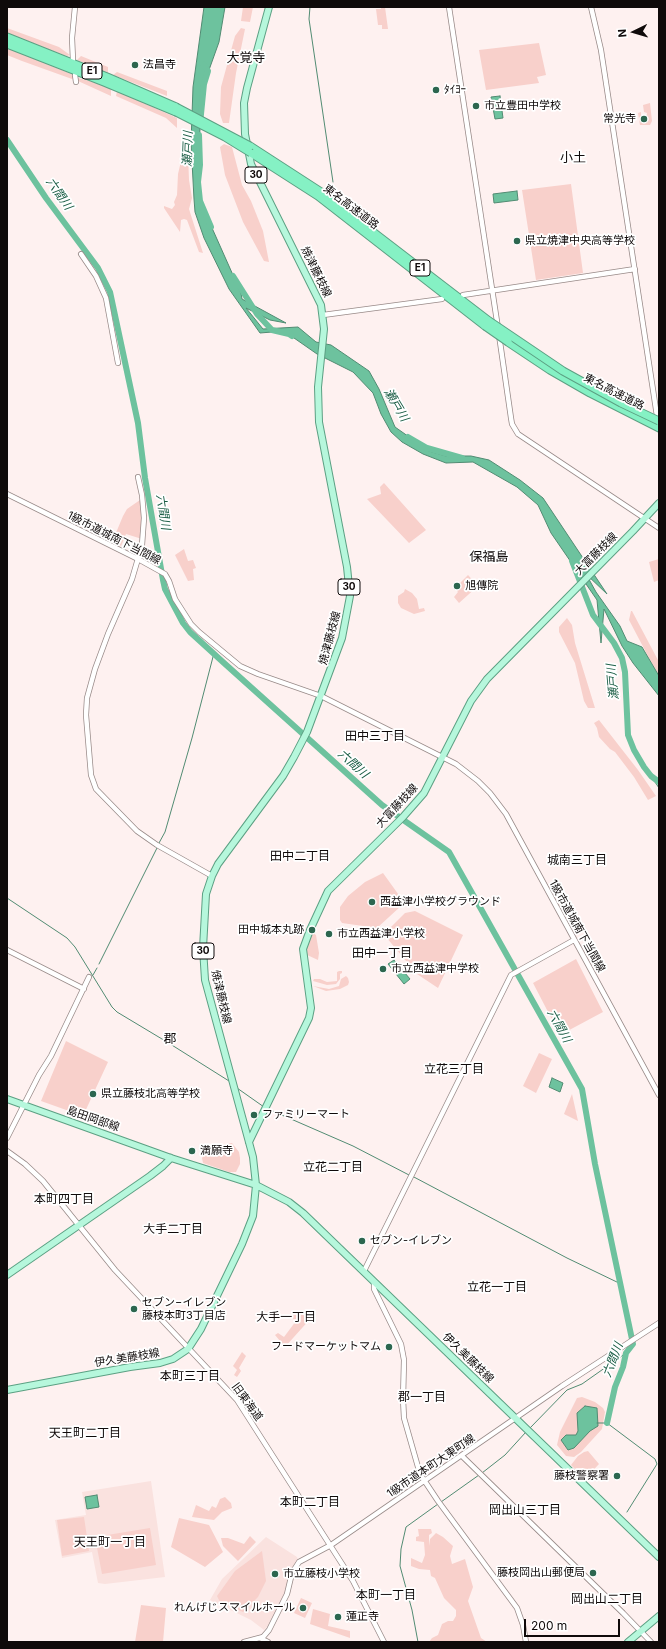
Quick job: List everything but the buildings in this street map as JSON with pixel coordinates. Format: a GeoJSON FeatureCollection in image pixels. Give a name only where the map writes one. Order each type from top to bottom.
{"type":"FeatureCollection","features":[{"type":"Feature","properties":{"kind":"highway","name":"東名高速道路"},"geometry":{"type":"LineString","coordinates":[[7,37],[107,77],[176,109],[225,137],[283,172],[350,216],[487,324],[550,370],[659,428]]}},
{"type":"Feature","properties":{"kind":"highway","name":"東名高速道路"},"geometry":{"type":"LineString","coordinates":[[7,44],[176,109]]}},
{"type":"Feature","properties":{"kind":"highway","name":"東名高速道路"},"geometry":{"type":"LineString","coordinates":[[487,324],[563,371],[621,403],[658,419]]}},
{"type":"Feature","properties":{"kind":"main road","name":"焼津藤枝線"},"geometry":{"type":"LineString","coordinates":[[256,1185],[253,1157],[205,980],[203,948],[206,894],[218,864],[283,776],[307,732],[342,638],[350,596],[347,567],[322,438],[318,409],[318,387],[324,333],[321,305],[251,164],[248,155],[244,127],[244,103],[247,88],[269,7]]}},
{"type":"Feature","properties":{"kind":"main road","name":"大富藤枝線"},"geometry":{"type":"LineString","coordinates":[[249,1142],[309,1018],[311,1008],[303,949],[324,898],[336,882],[401,819],[424,793],[471,701],[487,678],[659,503]]}},
{"type":"Feature","properties":{"kind":"main road","name":"島田岡部線"},"geometry":{"type":"LineString","coordinates":[[7,1099],[171,1158]]}},
{"type":"Feature","properties":{"kind":"main road","name":"伊久美藤枝線"},"geometry":{"type":"LineString","coordinates":[[171,1158],[256,1185],[280,1196],[303,1213],[659,1557]]}},
{"type":"Feature","properties":{"kind":"main road"},"geometry":{"type":"LineString","coordinates":[[7,1275],[150,1176],[171,1158]]}},
{"type":"Feature","properties":{"kind":"main road","name":"伊久美藤枝線"},"geometry":{"type":"LineString","coordinates":[[7,1390],[114,1369],[160,1363],[174,1358],[188,1349],[201,1330],[253,1216],[256,1185]]}},
{"type":"Feature","properties":{"kind":"main road"},"geometry":{"type":"LineString","coordinates":[[628,1642],[659,1616]]}},
{"type":"Feature","properties":{"kind":"street"},"geometry":{"type":"LineString","coordinates":[[73,60],[72,38],[76,7]]}},
{"type":"Feature","properties":{"kind":"street"},"geometry":{"type":"LineString","coordinates":[[449,7],[511,418],[515,430],[526,441],[568,467],[659,528]]}},
{"type":"Feature","properties":{"kind":"street"},"geometry":{"type":"LineString","coordinates":[[591,7],[602,50],[658,419]]}},
{"type":"Feature","properties":{"kind":"street"},"geometry":{"type":"LineString","coordinates":[[76,75],[76,82]]}},
{"type":"Feature","properties":{"kind":"street"},"geometry":{"type":"LineString","coordinates":[[81,254],[96,276],[106,298],[118,364]]}},
{"type":"Feature","properties":{"kind":"street"},"geometry":{"type":"LineString","coordinates":[[463,295],[635,269]]}},
{"type":"Feature","properties":{"kind":"street"},"geometry":{"type":"LineString","coordinates":[[323,315],[442,299]]}},
{"type":"Feature","properties":{"kind":"street"},"geometry":{"type":"LineString","coordinates":[[138,477],[142,495],[144,518],[142,546],[132,579],[95,669],[86,705],[87,738],[91,775],[96,789],[137,830],[161,847],[212,876]]}},
{"type":"Feature","properties":{"kind":"street","name":"1級市道城南下当間線"},"geometry":{"type":"LineString","coordinates":[[7,494],[165,574],[175,599],[188,620],[199,632],[235,663],[247,670],[321,696],[443,757],[468,773],[490,793],[509,820],[659,1095]]}},
{"type":"Feature","properties":{"kind":"street"},"geometry":{"type":"LineString","coordinates":[[364,1271],[512,974],[574,940]]}},
{"type":"Feature","properties":{"kind":"street"},"geometry":{"type":"LineString","coordinates":[[7,950],[84,989]]}},
{"type":"Feature","properties":{"kind":"street"},"geometry":{"type":"LineString","coordinates":[[7,1138],[25,1106],[27,1098],[51,1056],[89,977]]}},
{"type":"Feature","properties":{"kind":"street","name":"旧東海道"},"geometry":{"type":"LineString","coordinates":[[7,1151],[25,1164],[43,1181],[132,1290],[237,1400],[353,1581],[384,1642]]}},
{"type":"Feature","properties":{"kind":"street"},"geometry":{"type":"LineString","coordinates":[[374,1282],[374,1289],[401,1344],[404,1360],[402,1399],[404,1418],[424,1481],[517,1608],[524,1625],[526,1642]]}},
{"type":"Feature","properties":{"kind":"street","name":"1級市道本町大東町線"},"geometry":{"type":"LineString","coordinates":[[260,1638],[269,1630],[289,1589],[295,1566],[303,1559],[331,1545],[659,1323]]}},
{"type":"Feature","properties":{"kind":"street"},"geometry":{"type":"LineString","coordinates":[[462,1456],[651,1642]]}},
{"type":"Feature","properties":{"kind":"street"},"geometry":{"type":"LineString","coordinates":[[244,1642],[260,1638],[268,1642]]}},
{"type":"Feature","properties":{"kind":"shaded area"},"geometry":{"type":"Polygon","coordinates":[[[204,7],[225,7],[219,42],[204,84],[202,98],[198,160],[200,201],[241,293],[242,299],[286,323],[270,320],[246,308],[263,329],[298,327],[316,342],[331,345],[369,371],[379,389],[395,427],[429,451],[446,456],[471,456],[489,460],[520,480],[543,498],[607,594],[586,574],[596,592],[620,626],[627,641],[642,647],[659,676],[659,696],[633,663],[622,646],[604,609],[601,643],[597,600],[551,533],[538,505],[517,487],[473,462],[446,463],[423,454],[402,442],[391,432],[381,414],[373,393],[353,372],[317,354],[284,331],[260,333],[229,289],[204,238],[195,212],[191,143],[193,87],[204,7]]]}},
{"type":"Feature","properties":{"kind":"shaded area"},"geometry":{"type":"Polygon","coordinates":[[[243,7],[253,7],[250,22],[241,21],[243,7]]]}},
{"type":"Feature","properties":{"kind":"shaded area"},"geometry":{"type":"Polygon","coordinates":[[[381,7],[385,7],[388,29],[382,29],[382,25],[378,25],[376,9],[381,9],[381,7]]]}},
{"type":"Feature","properties":{"kind":"shaded area"},"geometry":{"type":"Polygon","coordinates":[[[7,28],[59,47],[70,55],[67,56],[11,36],[7,34],[7,28]]]}},
{"type":"Feature","properties":{"kind":"shaded area"},"geometry":{"type":"Polygon","coordinates":[[[241,28],[245,29],[236,73],[229,123],[223,123],[220,114],[221,87],[235,36],[241,28]]]}},
{"type":"Feature","properties":{"kind":"shaded area"},"geometry":{"type":"Polygon","coordinates":[[[539,43],[546,75],[537,77],[539,83],[486,90],[479,50],[539,43]]]}},
{"type":"Feature","properties":{"kind":"shaded area"},"geometry":{"type":"Polygon","coordinates":[[[7,48],[74,75],[74,77],[72,79],[7,55],[7,48]]]}},
{"type":"Feature","properties":{"kind":"shaded area"},"geometry":{"type":"Polygon","coordinates":[[[81,56],[108,67],[108,73],[77,60],[81,56]]]}},
{"type":"Feature","properties":{"kind":"shaded area"},"geometry":{"type":"Polygon","coordinates":[[[117,72],[167,91],[167,96],[113,75],[117,72]]]}},
{"type":"Feature","properties":{"kind":"shaded area"},"geometry":{"type":"Polygon","coordinates":[[[78,78],[111,89],[111,96],[78,81],[78,78]]]}},
{"type":"Feature","properties":{"kind":"shaded area"},"geometry":{"type":"Polygon","coordinates":[[[117,91],[177,118],[177,128],[166,118],[116,96],[117,91]]]}},
{"type":"Feature","properties":{"kind":"shaded area"},"geometry":{"type":"Polygon","coordinates":[[[500,96],[503,118],[495,119],[491,97],[500,96]]]}},
{"type":"Feature","properties":{"kind":"shaded area"},"geometry":{"type":"Polygon","coordinates":[[[650,103],[652,121],[650,125],[640,125],[638,113],[641,112],[641,121],[646,122],[647,113],[644,112],[643,105],[650,103]]]}},
{"type":"Feature","properties":{"kind":"shaded area"},"geometry":{"type":"Polygon","coordinates":[[[224,144],[232,147],[242,185],[251,201],[263,231],[269,262],[264,261],[243,222],[225,175],[220,147],[224,144]]]}},
{"type":"Feature","properties":{"kind":"shaded area"},"geometry":{"type":"Polygon","coordinates":[[[186,153],[188,154],[189,180],[192,198],[189,209],[203,253],[199,252],[187,220],[181,220],[180,232],[164,208],[164,206],[172,209],[175,205],[174,202],[177,195],[178,174],[182,157],[186,153]]]}},
{"type":"Feature","properties":{"kind":"shaded area"},"geometry":{"type":"Polygon","coordinates":[[[571,184],[583,273],[536,280],[522,190],[571,184]]]}},
{"type":"Feature","properties":{"kind":"shaded area"},"geometry":{"type":"Polygon","coordinates":[[[517,191],[518,200],[494,203],[493,194],[517,191]]]}},
{"type":"Feature","properties":{"kind":"shaded area"},"geometry":{"type":"Polygon","coordinates":[[[384,483],[426,530],[409,543],[367,499],[381,494],[380,487],[384,483]]]}},
{"type":"Feature","properties":{"kind":"shaded area"},"geometry":{"type":"Polygon","coordinates":[[[140,500],[142,515],[142,539],[126,534],[121,546],[113,540],[127,509],[140,500]]]}},
{"type":"Feature","properties":{"kind":"shaded area"},"geometry":{"type":"Polygon","coordinates":[[[184,549],[188,561],[193,560],[196,568],[193,569],[194,580],[188,581],[175,555],[184,549]]]}},
{"type":"Feature","properties":{"kind":"shaded area"},"geometry":{"type":"Polygon","coordinates":[[[659,559],[659,580],[654,582],[649,562],[659,559]]]}},
{"type":"Feature","properties":{"kind":"shaded area"},"geometry":{"type":"Polygon","coordinates":[[[468,575],[478,586],[459,603],[454,597],[458,592],[455,588],[468,575]]]}},
{"type":"Feature","properties":{"kind":"shaded area"},"geometry":{"type":"Polygon","coordinates":[[[405,589],[412,593],[417,599],[419,609],[424,608],[425,611],[414,614],[401,608],[398,603],[398,596],[404,592],[405,589]]]}},
{"type":"Feature","properties":{"kind":"shaded area"},"geometry":{"type":"Polygon","coordinates":[[[631,611],[659,662],[659,677],[629,620],[631,611]]]}},
{"type":"Feature","properties":{"kind":"shaded area"},"geometry":{"type":"Polygon","coordinates":[[[567,618],[572,625],[575,643],[595,708],[588,708],[584,701],[575,663],[559,632],[559,627],[567,618]]]}},
{"type":"Feature","properties":{"kind":"shaded area"},"geometry":{"type":"Polygon","coordinates":[[[599,720],[656,796],[648,800],[634,777],[615,752],[610,749],[599,737],[594,723],[599,720]]]}},
{"type":"Feature","properties":{"kind":"shaded area","name":"西益津小学校グラウンド"},"geometry":{"type":"Polygon","coordinates":[[[383,873],[401,898],[401,906],[377,928],[342,923],[340,920],[340,907],[348,896],[365,882],[383,873]]]}},
{"type":"Feature","properties":{"kind":"shaded area"},"geometry":{"type":"Polygon","coordinates":[[[415,911],[463,935],[438,988],[417,974],[386,937],[388,930],[405,913],[415,911]]]}},
{"type":"Feature","properties":{"kind":"shaded area"},"geometry":{"type":"Polygon","coordinates":[[[311,932],[316,935],[319,953],[318,960],[305,954],[311,932]]]}},
{"type":"Feature","properties":{"kind":"shaded area"},"geometry":{"type":"Polygon","coordinates":[[[576,959],[603,1012],[560,1035],[533,983],[576,959]]]}},
{"type":"Feature","properties":{"kind":"shaded area"},"geometry":{"type":"Polygon","coordinates":[[[394,960],[410,979],[404,984],[388,964],[394,960]]]}},
{"type":"Feature","properties":{"kind":"shaded area"},"geometry":{"type":"Polygon","coordinates":[[[342,971],[342,973],[340,974],[340,979],[336,984],[327,985],[313,981],[314,979],[320,979],[327,982],[337,981],[337,972],[342,971]]]}},
{"type":"Feature","properties":{"kind":"shaded area"},"geometry":{"type":"Polygon","coordinates":[[[346,976],[349,982],[348,985],[340,989],[326,991],[313,986],[329,989],[339,986],[341,979],[346,976]]]}},
{"type":"Feature","properties":{"kind":"shaded area"},"geometry":{"type":"Polygon","coordinates":[[[66,1041],[108,1062],[83,1116],[41,1101],[66,1041]]]}},
{"type":"Feature","properties":{"kind":"shaded area"},"geometry":{"type":"Polygon","coordinates":[[[539,1053],[552,1059],[536,1093],[523,1086],[539,1053]]]}},
{"type":"Feature","properties":{"kind":"shaded area"},"geometry":{"type":"Polygon","coordinates":[[[552,1078],[563,1083],[560,1092],[549,1087],[552,1078]]]}},
{"type":"Feature","properties":{"kind":"shaded area"},"geometry":{"type":"Polygon","coordinates":[[[572,1094],[578,1121],[564,1114],[572,1094]]]}},
{"type":"Feature","properties":{"kind":"shaded area"},"geometry":{"type":"Polygon","coordinates":[[[232,1143],[239,1152],[240,1158],[240,1164],[236,1172],[229,1172],[203,1163],[202,1158],[205,1154],[219,1145],[232,1143]]]}},
{"type":"Feature","properties":{"kind":"shaded area"},"geometry":{"type":"Polygon","coordinates":[[[293,1311],[311,1318],[285,1347],[275,1335],[278,1333],[284,1337],[296,1321],[291,1317],[293,1311]]]}},
{"type":"Feature","properties":{"kind":"shaded area"},"geometry":{"type":"Polygon","coordinates":[[[242,1352],[246,1356],[239,1368],[241,1371],[237,1377],[234,1375],[237,1370],[233,1366],[242,1352]]]}},
{"type":"Feature","properties":{"kind":"shaded area"},"geometry":{"type":"Polygon","coordinates":[[[582,1397],[595,1402],[603,1408],[605,1412],[602,1429],[581,1452],[574,1457],[566,1456],[557,1445],[560,1432],[577,1398],[582,1397]]]}},
{"type":"Feature","properties":{"kind":"shaded area"},"geometry":{"type":"Polygon","coordinates":[[[585,1406],[597,1408],[598,1426],[590,1431],[574,1448],[568,1450],[561,1440],[566,1435],[576,1435],[578,1431],[577,1413],[585,1406]]]}},
{"type":"Feature","properties":{"kind":"shaded area"},"geometry":{"type":"Polygon","coordinates":[[[588,1451],[599,1464],[585,1479],[571,1465],[578,1456],[588,1451]]]}},
{"type":"Feature","properties":{"kind":"shaded area"},"geometry":{"type":"Polygon","coordinates":[[[151,1481],[165,1577],[105,1584],[98,1583],[92,1552],[62,1558],[55,1520],[86,1515],[82,1492],[151,1481]]]}},
{"type":"Feature","properties":{"kind":"shaded area"},"geometry":{"type":"Polygon","coordinates":[[[97,1495],[99,1507],[87,1509],[85,1497],[97,1495]]]}},
{"type":"Feature","properties":{"kind":"shaded area"},"geometry":{"type":"Polygon","coordinates":[[[225,1497],[231,1503],[232,1508],[222,1512],[214,1520],[192,1517],[196,1505],[209,1511],[212,1506],[216,1508],[220,1499],[225,1497]]]}},
{"type":"Feature","properties":{"kind":"shaded area"},"geometry":{"type":"Polygon","coordinates":[[[84,1517],[89,1551],[62,1556],[57,1520],[84,1517]]]}},
{"type":"Feature","properties":{"kind":"shaded area"},"geometry":{"type":"Polygon","coordinates":[[[179,1518],[209,1525],[223,1552],[205,1567],[171,1547],[179,1518]]]}},
{"type":"Feature","properties":{"kind":"shaded area"},"geometry":{"type":"Polygon","coordinates":[[[150,1528],[156,1565],[102,1574],[95,1537],[150,1528]]]}},
{"type":"Feature","properties":{"kind":"shaded area"},"geometry":{"type":"Polygon","coordinates":[[[418,1529],[431,1529],[432,1533],[429,1535],[429,1546],[430,1539],[436,1533],[453,1546],[450,1556],[452,1564],[465,1559],[473,1587],[468,1601],[481,1638],[487,1642],[429,1642],[432,1638],[438,1635],[442,1624],[448,1621],[453,1621],[456,1616],[456,1610],[444,1598],[435,1578],[431,1576],[430,1570],[419,1569],[411,1566],[411,1558],[422,1563],[425,1555],[424,1542],[416,1541],[416,1537],[419,1536],[418,1529]]]}},
{"type":"Feature","properties":{"kind":"shaded area"},"geometry":{"type":"Polygon","coordinates":[[[250,1536],[256,1542],[238,1561],[223,1546],[221,1538],[228,1538],[244,1544],[250,1536]]]}},
{"type":"Feature","properties":{"kind":"shaded area"},"geometry":{"type":"Polygon","coordinates":[[[266,1537],[297,1557],[298,1560],[289,1574],[287,1589],[270,1624],[264,1630],[251,1620],[210,1600],[222,1579],[266,1537]]]}},
{"type":"Feature","properties":{"kind":"shaded area"},"geometry":{"type":"Polygon","coordinates":[[[262,1551],[266,1581],[258,1597],[243,1612],[220,1602],[217,1596],[235,1571],[262,1551]]]}},
{"type":"Feature","properties":{"kind":"shaded area","name":"れんげじスマイルホール"},"geometry":{"type":"Polygon","coordinates":[[[301,1598],[312,1603],[305,1618],[294,1613],[301,1598]]]}},
{"type":"Feature","properties":{"kind":"shaded area"},"geometry":{"type":"Polygon","coordinates":[[[141,1605],[166,1608],[163,1642],[135,1642],[141,1605]]]}},
{"type":"Feature","properties":{"kind":"shaded area"},"geometry":{"type":"Polygon","coordinates":[[[313,1609],[330,1614],[328,1626],[350,1631],[350,1638],[310,1624],[313,1609]]]}},
{"type":"Feature","properties":{"kind":"waterway"},"geometry":{"type":"LineString","coordinates":[[310,7],[309,19],[333,182]]}},
{"type":"Feature","properties":{"kind":"waterway","name":"瀬戸川"},"geometry":{"type":"LineString","coordinates":[[200,124],[204,84],[208,71],[204,65]]}},
{"type":"Feature","properties":{"kind":"waterway","name":"瀬戸川"},"geometry":{"type":"LineString","coordinates":[[199,135],[200,165],[198,182],[200,201],[211,227]]}},
{"type":"Feature","properties":{"kind":"waterway","name":"六間川"},"geometry":{"type":"LineString","coordinates":[[7,140],[46,198],[98,268],[110,292],[138,423],[145,478],[163,580],[165,589],[183,623],[190,632],[382,805],[449,852],[582,1089],[595,1164],[633,1344],[626,1353],[623,1367],[615,1387],[607,1423]]}},
{"type":"Feature","properties":{"kind":"waterway","name":"瀬戸川"},"geometry":{"type":"LineString","coordinates":[[233,276],[257,314],[272,330],[292,336]]}},
{"type":"Feature","properties":{"kind":"waterway","name":"瀬戸川"},"geometry":{"type":"LineString","coordinates":[[408,437],[427,448],[462,458]]}},
{"type":"Feature","properties":{"kind":"waterway","name":"瀬戸川"},"geometry":{"type":"LineString","coordinates":[[572,561],[593,615],[614,643],[622,658],[625,672],[628,735],[634,750],[644,767],[651,776],[659,782]]}},
{"type":"Feature","properties":{"kind":"waterway"},"geometry":{"type":"LineString","coordinates":[[159,843],[165,832],[192,738],[214,653]]}},
{"type":"Feature","properties":{"kind":"waterway","name":"瀬戸川"},"geometry":{"type":"LineString","coordinates":[[651,776],[659,788]]}},
{"type":"Feature","properties":{"kind":"waterway"},"geometry":{"type":"LineString","coordinates":[[99,964],[157,848]]}},
{"type":"Feature","properties":{"kind":"waterway"},"geometry":{"type":"LineString","coordinates":[[7,898],[67,938],[75,947],[112,1007],[117,1012],[229,1081]]}},
{"type":"Feature","properties":{"kind":"waterway"},"geometry":{"type":"LineString","coordinates":[[93,975],[97,968]]}},
{"type":"Feature","properties":{"kind":"waterway"},"geometry":{"type":"LineString","coordinates":[[237,1088],[264,1107]]}},
{"type":"Feature","properties":{"kind":"waterway"},"geometry":{"type":"LineString","coordinates":[[268,1109],[353,1146],[409,1175]]}},
{"type":"Feature","properties":{"kind":"waterway"},"geometry":{"type":"LineString","coordinates":[[412,1176],[567,1258],[621,1284]]}},
{"type":"Feature","properties":{"kind":"waterway"},"geometry":{"type":"LineString","coordinates":[[530,1428],[567,1390],[582,1384],[626,1353]]}},
{"type":"Feature","properties":{"kind":"waterway"},"geometry":{"type":"LineString","coordinates":[[597,1423],[607,1423],[655,1459],[657,1464],[627,1512]]}},
{"type":"Feature","properties":{"kind":"waterway"},"geometry":{"type":"LineString","coordinates":[[482,1473],[505,1455],[526,1432]]}},
{"type":"Feature","properties":{"kind":"waterway"},"geometry":{"type":"LineString","coordinates":[[441,1502],[479,1475]]}},
{"type":"Feature","properties":{"kind":"waterway"},"geometry":{"type":"LineString","coordinates":[[418,1642],[412,1610],[400,1566],[401,1549],[406,1527],[438,1504]]}},
{"type":"Feature","properties":{"kind":"place","name":"法昌寺"},"geometry":{"type":"Point","coordinates":[135,65]}},
{"type":"Feature","properties":{"kind":"place","name":"ﾀｲﾖｰ"},"geometry":{"type":"Point","coordinates":[436,90]}},
{"type":"Feature","properties":{"kind":"place","name":"市立豊田中学校"},"geometry":{"type":"Point","coordinates":[476,106]}},
{"type":"Feature","properties":{"kind":"place","name":"常光寺"},"geometry":{"type":"Point","coordinates":[644,119]}},
{"type":"Feature","properties":{"kind":"place","name":"県立焼津中央高等学校"},"geometry":{"type":"Point","coordinates":[517,241]}},
{"type":"Feature","properties":{"kind":"place","name":"旭傳院"},"geometry":{"type":"Point","coordinates":[457,586]}},
{"type":"Feature","properties":{"kind":"place","name":"西益津小学校グラウンド"},"geometry":{"type":"Point","coordinates":[372,902]}},
{"type":"Feature","properties":{"kind":"place","name":"田中城本丸跡"},"geometry":{"type":"Point","coordinates":[312,930]}},
{"type":"Feature","properties":{"kind":"place","name":"市立西益津小学校"},"geometry":{"type":"Point","coordinates":[329,934]}},
{"type":"Feature","properties":{"kind":"place","name":"市立西益津中学校"},"geometry":{"type":"Point","coordinates":[383,969]}},
{"type":"Feature","properties":{"kind":"place","name":"県立藤枝北高等学校"},"geometry":{"type":"Point","coordinates":[93,1094]}},
{"type":"Feature","properties":{"kind":"place","name":"ファミリーマート"},"geometry":{"type":"Point","coordinates":[254,1115]}},
{"type":"Feature","properties":{"kind":"place","name":"満願寺"},"geometry":{"type":"Point","coordinates":[192,1151]}},
{"type":"Feature","properties":{"kind":"place","name":"セブン-イレブン"},"geometry":{"type":"Point","coordinates":[362,1241]}},
{"type":"Feature","properties":{"kind":"place","name":"セブン−イレブン 藤枝本町3丁目店"},"geometry":{"type":"Point","coordinates":[134,1309]}},
{"type":"Feature","properties":{"kind":"place","name":"フードマーケットマム"},"geometry":{"type":"Point","coordinates":[389,1347]}},
{"type":"Feature","properties":{"kind":"place","name":"藤枝警察署"},"geometry":{"type":"Point","coordinates":[617,1476]}},
{"type":"Feature","properties":{"kind":"place","name":"藤枝岡出山郵便局"},"geometry":{"type":"Point","coordinates":[593,1573]}},
{"type":"Feature","properties":{"kind":"place","name":"市立藤枝小学校"},"geometry":{"type":"Point","coordinates":[275,1574]}},
{"type":"Feature","properties":{"kind":"place","name":"れんげじスマイルホール"},"geometry":{"type":"Point","coordinates":[303,1608]}},
{"type":"Feature","properties":{"kind":"place","name":"蓮正寺"},"geometry":{"type":"Point","coordinates":[338,1617]}},
{"type":"Feature","properties":{"kind":"district","name":"大覚寺"},"geometry":{"type":"Point","coordinates":[246,58]}},
{"type":"Feature","properties":{"kind":"district","name":"小土"},"geometry":{"type":"Point","coordinates":[573,158]}},
{"type":"Feature","properties":{"kind":"district","name":"保福島"},"geometry":{"type":"Point","coordinates":[489,557]}},
{"type":"Feature","properties":{"kind":"district","name":"田中三丁目"},"geometry":{"type":"Point","coordinates":[375,736]}},
{"type":"Feature","properties":{"kind":"district","name":"田中二丁目"},"geometry":{"type":"Point","coordinates":[300,856]}},
{"type":"Feature","properties":{"kind":"district","name":"城南三丁目"},"geometry":{"type":"Point","coordinates":[577,860]}},
{"type":"Feature","properties":{"kind":"district","name":"田中一丁目"},"geometry":{"type":"Point","coordinates":[382,953]}},
{"type":"Feature","properties":{"kind":"district","name":"郡"},"geometry":{"type":"Point","coordinates":[170,1039]}},
{"type":"Feature","properties":{"kind":"district","name":"立花三丁目"},"geometry":{"type":"Point","coordinates":[454,1069]}},
{"type":"Feature","properties":{"kind":"district","name":"立花二丁目"},"geometry":{"type":"Point","coordinates":[333,1167]}},
{"type":"Feature","properties":{"kind":"district","name":"本町四丁目"},"geometry":{"type":"Point","coordinates":[64,1199]}},
{"type":"Feature","properties":{"kind":"district","name":"大手二丁目"},"geometry":{"type":"Point","coordinates":[173,1229]}},
{"type":"Feature","properties":{"kind":"district","name":"立花一丁目"},"geometry":{"type":"Point","coordinates":[497,1287]}},
{"type":"Feature","properties":{"kind":"district","name":"大手一丁目"},"geometry":{"type":"Point","coordinates":[286,1317]}},
{"type":"Feature","properties":{"kind":"district","name":"本町三丁目"},"geometry":{"type":"Point","coordinates":[190,1376]}},
{"type":"Feature","properties":{"kind":"district","name":"郡一丁目"},"geometry":{"type":"Point","coordinates":[422,1397]}},
{"type":"Feature","properties":{"kind":"district","name":"天王町二丁目"},"geometry":{"type":"Point","coordinates":[85,1433]}},
{"type":"Feature","properties":{"kind":"district","name":"本町二丁目"},"geometry":{"type":"Point","coordinates":[310,1502]}},
{"type":"Feature","properties":{"kind":"district","name":"岡出山三丁目"},"geometry":{"type":"Point","coordinates":[525,1510]}},
{"type":"Feature","properties":{"kind":"district","name":"天王町一丁目"},"geometry":{"type":"Point","coordinates":[110,1542]}},
{"type":"Feature","properties":{"kind":"district","name":"本町一丁目"},"geometry":{"type":"Point","coordinates":[386,1595]}},
{"type":"Feature","properties":{"kind":"district","name":"岡出山二丁目"},"geometry":{"type":"Point","coordinates":[607,1599]}}]}
